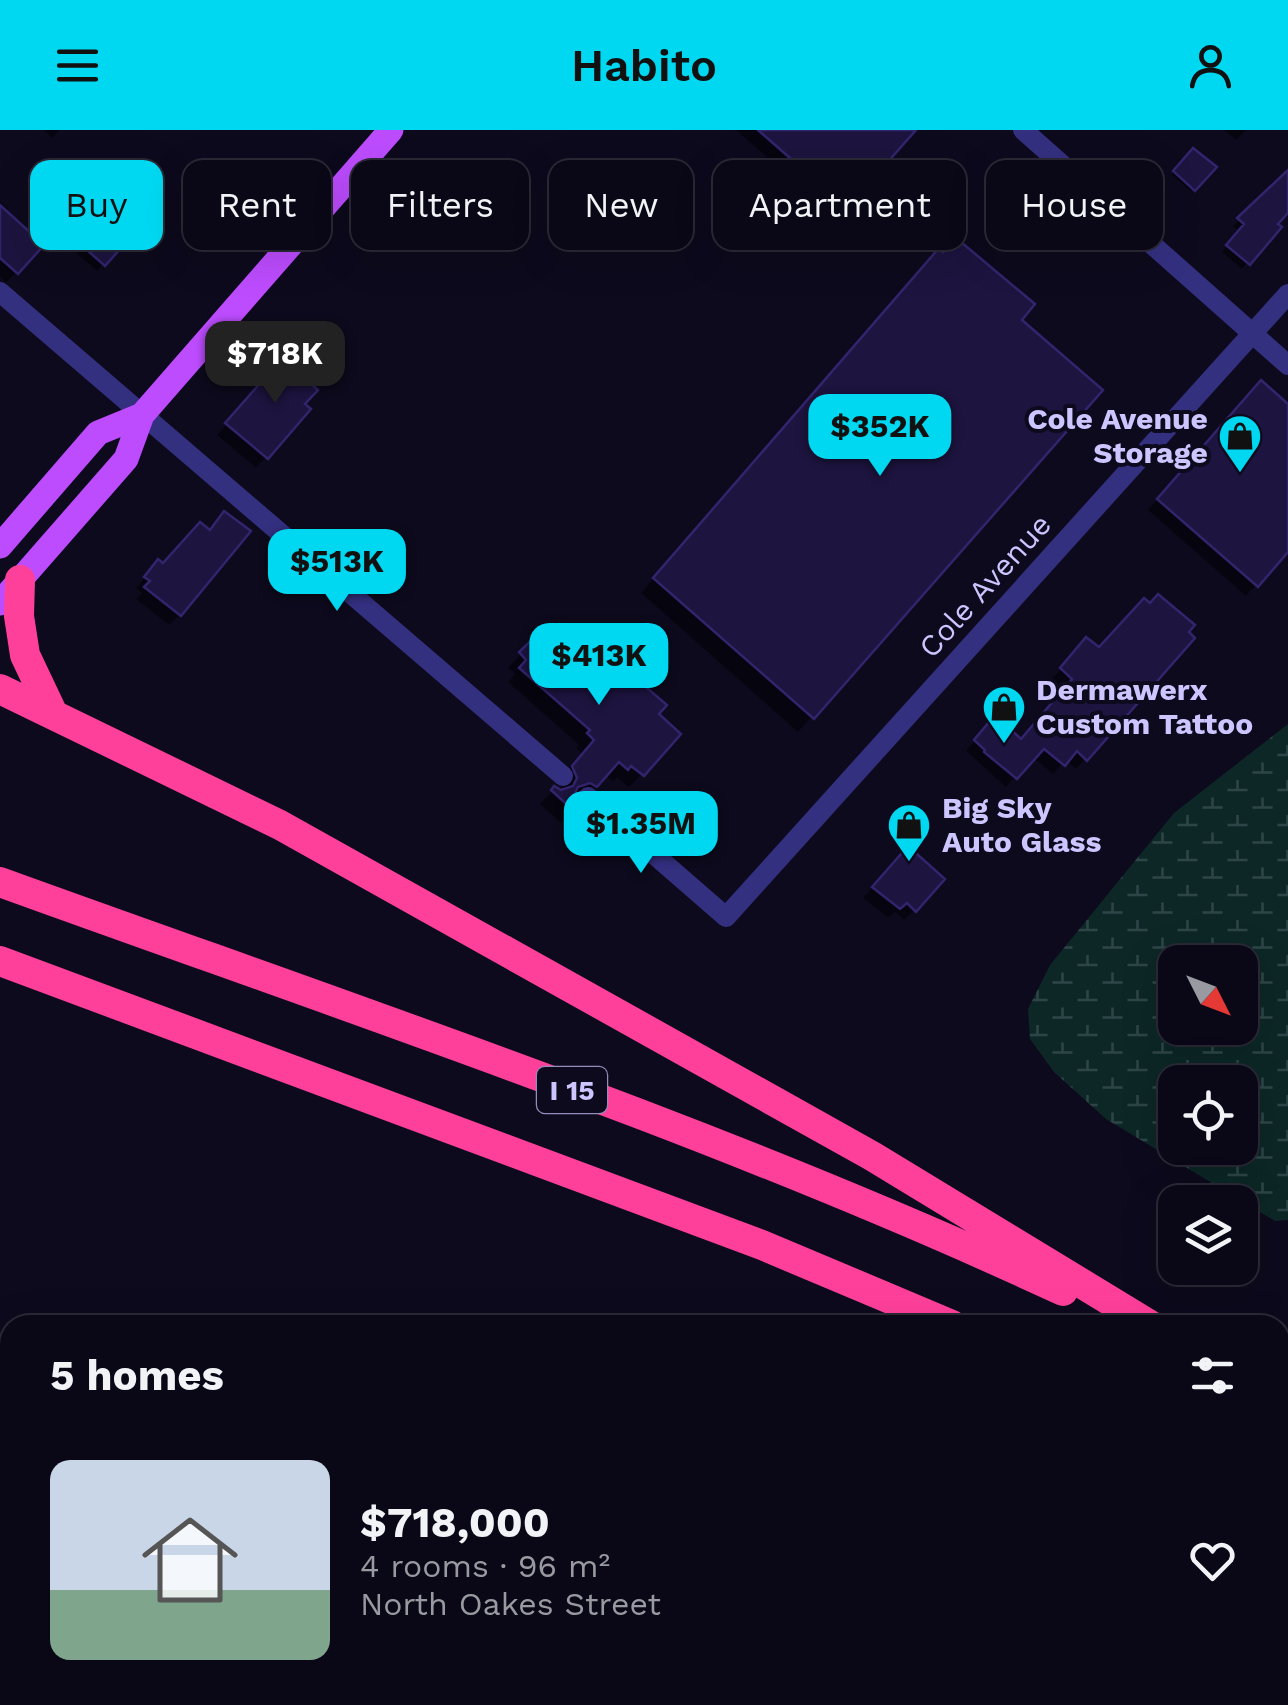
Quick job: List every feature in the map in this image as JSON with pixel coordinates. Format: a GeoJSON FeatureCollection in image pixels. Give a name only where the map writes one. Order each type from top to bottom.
{"type":"FeatureCollection","features":[{"type":"Feature","properties":{"kind":"highway"},"geometry":{"type":"LineString","coordinates":[[10,592],[26,654],[52,712]]}},
{"type":"Feature","properties":{"kind":"highway"},"geometry":{"type":"LineString","coordinates":[[0,689],[330,854],[872,1156],[1134,1315]]}},
{"type":"Feature","properties":{"kind":"highway","name":"I 15"},"geometry":{"type":"LineString","coordinates":[[0,882],[675,1128],[912,1224],[1111,1315]]}},
{"type":"Feature","properties":{"kind":"highway","name":"I 15"},"geometry":{"type":"LineString","coordinates":[[0,962],[762,1246],[928,1315]]}},
{"type":"Feature","properties":{"kind":"main road"},"geometry":{"type":"LineString","coordinates":[[10,592],[126,459],[142,415],[391,130]]}},
{"type":"Feature","properties":{"kind":"main road"},"geometry":{"type":"LineString","coordinates":[[0,546],[98,433],[142,415]]}},
{"type":"Feature","properties":{"kind":"street"},"geometry":{"type":"LineString","coordinates":[[1022,130],[1288,365]]}},
{"type":"Feature","properties":{"kind":"street"},"geometry":{"type":"LineString","coordinates":[[0,292],[563,776]]}},
{"type":"Feature","properties":{"kind":"street","name":"Cole Avenue"},"geometry":{"type":"LineString","coordinates":[[588,797],[726,917],[1288,294]]}},
{"type":"Feature","properties":{"kind":"green space"},"geometry":{"type":"Polygon","coordinates":[[[1288,724],[1288,1220],[1275,1221],[1258,1211],[1258,1185],[1215,1185],[1182,1165],[1258,1165],[1258,1065],[1158,1065],[1158,1150],[1106,1119],[1054,1072],[1030,1039],[1028,1009],[1050,965],[1174,813],[1288,724]]]}},
{"type":"Feature","properties":{"kind":"building"},"geometry":{"type":"Polygon","coordinates":[[[758,130],[916,130],[889,160],[792,160],[758,130]]]}},
{"type":"Feature","properties":{"kind":"building"},"geometry":{"type":"Polygon","coordinates":[[[1193,148],[1217,167],[1195,191],[1173,171],[1193,148]]]}},
{"type":"Feature","properties":{"kind":"building"},"geometry":{"type":"Polygon","coordinates":[[[1288,170],[1288,213],[1278,224],[1282,227],[1250,265],[1226,245],[1244,224],[1237,218],[1288,170]]]}},
{"type":"Feature","properties":{"kind":"building"},"geometry":{"type":"Polygon","coordinates":[[[0,205],[30,232],[30,250],[40,250],[18,274],[0,258],[0,205]]]}},
{"type":"Feature","properties":{"kind":"building"},"geometry":{"type":"Polygon","coordinates":[[[966,246],[1035,304],[1022,320],[1103,390],[814,719],[653,578],[937,250],[966,250],[966,246]]]}},
{"type":"Feature","properties":{"kind":"building"},"geometry":{"type":"Polygon","coordinates":[[[87,250],[119,250],[105,266],[87,250]]]}},
{"type":"Feature","properties":{"kind":"building"},"geometry":{"type":"Polygon","coordinates":[[[284,356],[290,360],[294,356],[317,377],[311,384],[318,390],[305,404],[311,409],[268,459],[225,423],[284,356]]]}},
{"type":"Feature","properties":{"kind":"building"},"geometry":{"type":"Polygon","coordinates":[[[1261,380],[1288,404],[1288,552],[1258,587],[1157,499],[1261,380]]]}},
{"type":"Feature","properties":{"kind":"building"},"geometry":{"type":"Polygon","coordinates":[[[224,511],[251,531],[181,616],[144,587],[150,581],[144,577],[158,559],[163,563],[200,522],[210,530],[224,511]]]}},
{"type":"Feature","properties":{"kind":"building"},"geometry":{"type":"Polygon","coordinates":[[[1158,594],[1195,625],[1189,632],[1195,638],[1087,761],[1077,751],[1065,766],[1044,749],[1017,779],[984,752],[974,740],[995,715],[1021,739],[1072,679],[1060,668],[1086,637],[1099,647],[1144,598],[1150,603],[1158,594]]]}},
{"type":"Feature","properties":{"kind":"building"},"geometry":{"type":"Polygon","coordinates":[[[560,624],[621,675],[626,670],[667,705],[659,714],[681,734],[644,776],[619,762],[597,787],[590,783],[578,787],[574,795],[579,807],[575,812],[551,790],[554,786],[561,790],[573,786],[577,778],[572,766],[594,740],[587,733],[590,730],[519,668],[526,660],[519,652],[540,632],[547,638],[560,624]]]}},
{"type":"Feature","properties":{"kind":"building","name":"Big Sky Auto Glass"},"geometry":{"type":"Polygon","coordinates":[[[908,846],[945,879],[916,912],[907,903],[900,909],[872,887],[908,846]]]}},
{"type":"Feature","properties":{"kind":"place","name":"Cole Avenue Storage"},"geometry":{"type":"Point","coordinates":[1240,474]}},
{"type":"Feature","properties":{"kind":"place","name":"Dermawerx Custom Tattoo"},"geometry":{"type":"Point","coordinates":[1004,745]}},
{"type":"Feature","properties":{"kind":"place","name":"Big Sky Auto Glass"},"geometry":{"type":"Point","coordinates":[909,863]}}]}
